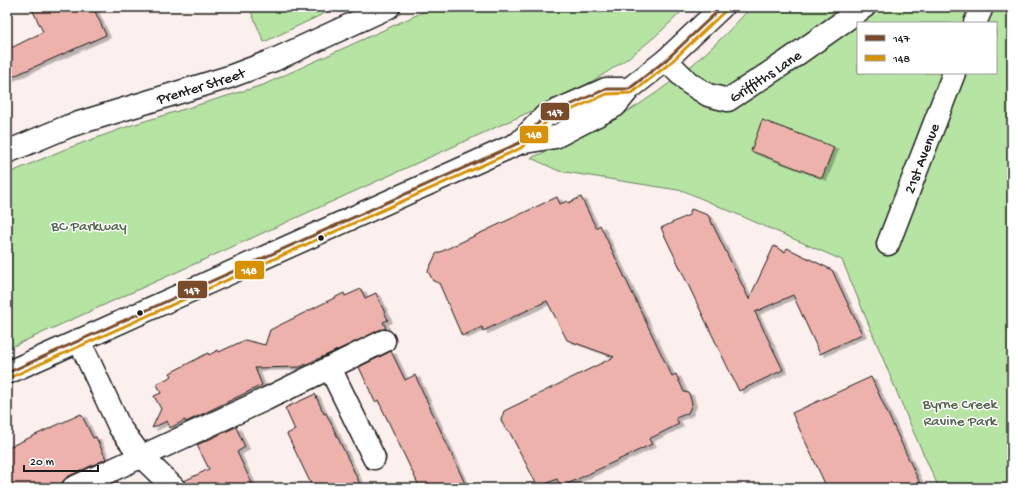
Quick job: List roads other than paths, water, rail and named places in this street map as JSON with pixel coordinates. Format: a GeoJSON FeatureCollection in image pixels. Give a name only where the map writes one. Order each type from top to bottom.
{"type":"FeatureCollection","features":[{"type":"Feature","properties":{"kind":"street","name":"Prenter Street"},"geometry":{"type":"LineString","coordinates":[[7,152],[84,121],[229,77],[274,60],[390,7]]}},
{"type":"Feature","properties":{"kind":"street"},"geometry":{"type":"LineString","coordinates":[[7,373],[519,143],[555,137],[568,131],[615,106],[629,89],[666,60],[722,7]]}},
{"type":"Feature","properties":{"kind":"street","name":"Griffiths Lane"},"geometry":{"type":"LineString","coordinates":[[666,60],[689,83],[708,95],[728,100],[786,62],[864,7]]}},
{"type":"Feature","properties":{"kind":"street"},"geometry":{"type":"LineString","coordinates":[[975,22],[982,7]]}},
{"type":"Feature","properties":{"kind":"street","name":"21st Avenue"},"geometry":{"type":"LineString","coordinates":[[888,244],[954,74]]}},
{"type":"Feature","properties":{"kind":"street"},"geometry":{"type":"LineString","coordinates":[[79,340],[120,428],[141,456],[174,488]]}},
{"type":"Feature","properties":{"kind":"street"},"geometry":{"type":"LineString","coordinates":[[73,488],[266,399],[384,341]]}},
{"type":"Feature","properties":{"kind":"street"},"geometry":{"type":"LineString","coordinates":[[330,368],[374,458]]}},
{"type":"Feature","properties":{"kind":"park label","name":"BC Parkway"},"geometry":{"type":"Point","coordinates":[89,225]}},
{"type":"Feature","properties":{"kind":"park label","name":"Byrne Creek Ravine Park"},"geometry":{"type":"Point","coordinates":[960,412]}}]}
